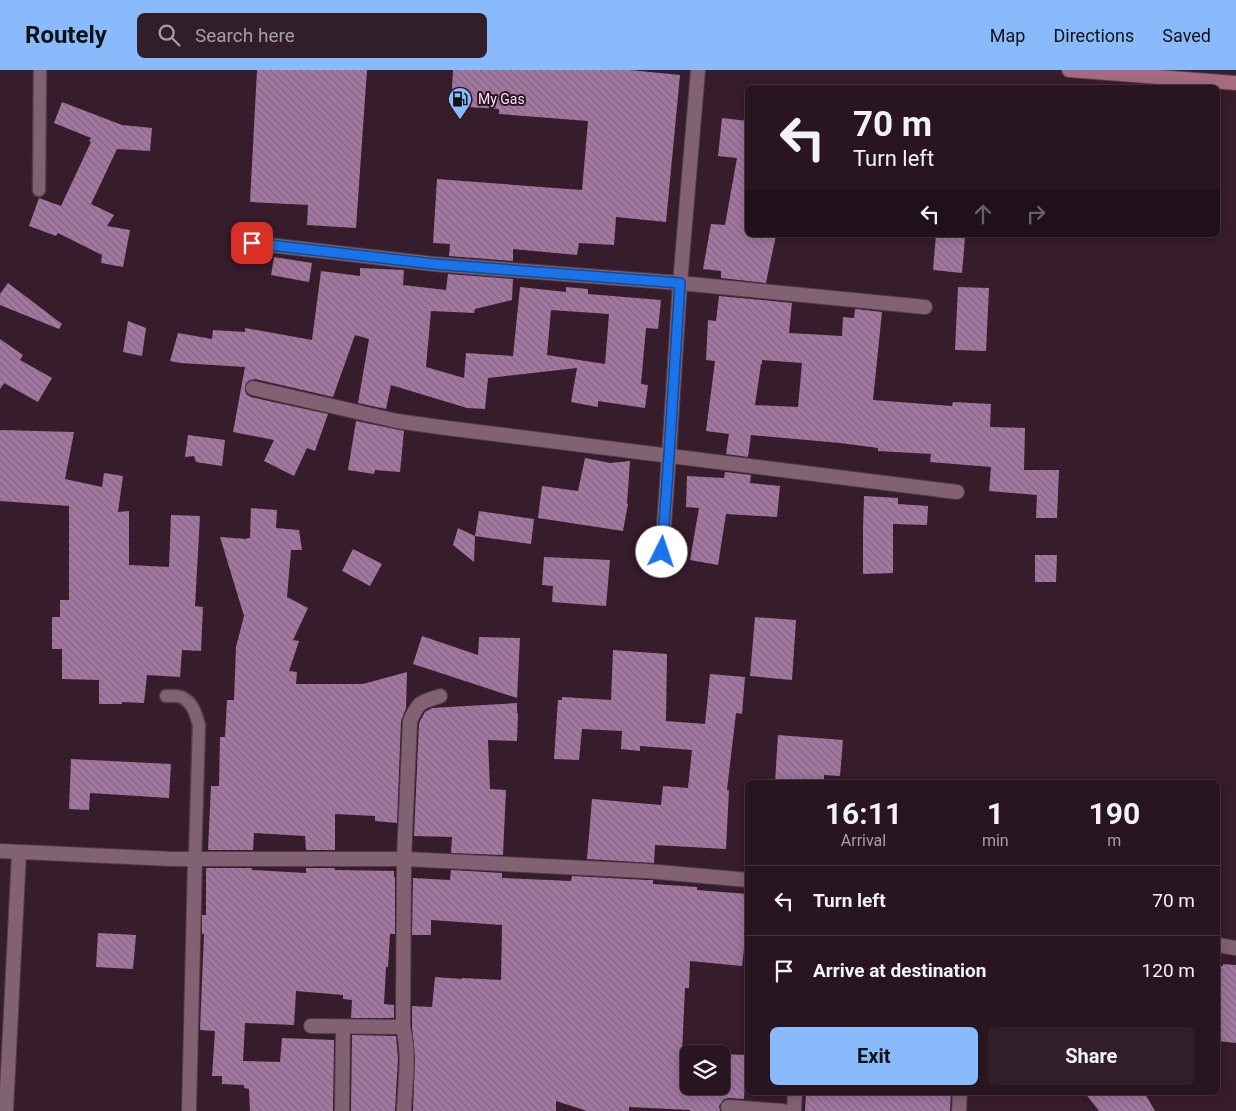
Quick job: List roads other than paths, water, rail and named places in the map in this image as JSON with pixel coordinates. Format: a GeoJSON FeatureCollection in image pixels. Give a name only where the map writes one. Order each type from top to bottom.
{"type":"FeatureCollection","features":[{"type":"Feature","properties":{"kind":"main road"},"geometry":{"type":"LineString","coordinates":[[1069,70],[1179,74],[1236,83]]}},
{"type":"Feature","properties":{"kind":"street"},"geometry":{"type":"LineString","coordinates":[[662,552],[680,283],[698,70]]}},
{"type":"Feature","properties":{"kind":"street"},"geometry":{"type":"LineString","coordinates":[[252,243],[434,264],[680,283],[925,307]]}},
{"type":"Feature","properties":{"kind":"street"},"geometry":{"type":"LineString","coordinates":[[252,388],[397,421],[439,428],[957,492]]}},
{"type":"Feature","properties":{"kind":"street"},"geometry":{"type":"LineString","coordinates":[[404,1111],[408,1062],[403,1027],[404,859],[410,721],[420,703],[440,696]]}},
{"type":"Feature","properties":{"kind":"street"},"geometry":{"type":"LineString","coordinates":[[0,851],[195,859],[404,859],[647,871],[745,880]]}},
{"type":"Feature","properties":{"kind":"street"},"geometry":{"type":"LineString","coordinates":[[6,1111],[19,853]]}},
{"type":"Feature","properties":{"kind":"street"},"geometry":{"type":"LineString","coordinates":[[189,1111],[195,859]]}},
{"type":"Feature","properties":{"kind":"street"},"geometry":{"type":"LineString","coordinates":[[1220,945],[1236,948]]}},
{"type":"Feature","properties":{"kind":"street"},"geometry":{"type":"LineString","coordinates":[[311,1026],[403,1027]]}},
{"type":"Feature","properties":{"kind":"street"},"geometry":{"type":"LineString","coordinates":[[342,1111],[344,1027]]}},
{"type":"Feature","properties":{"kind":"street"},"geometry":{"type":"LineString","coordinates":[[794,1111],[795,1095]]}},
{"type":"Feature","properties":{"kind":"street"},"geometry":{"type":"LineString","coordinates":[[959,1111],[960,1095]]}},
{"type":"Feature","properties":{"kind":"street"},"geometry":{"type":"LineString","coordinates":[[728,1107],[783,1111]]}},
{"type":"Feature","properties":{"kind":"lane"},"geometry":{"type":"LineString","coordinates":[[39,190],[40,70]]}},
{"type":"Feature","properties":{"kind":"lane"},"geometry":{"type":"LineString","coordinates":[[166,696],[182,697],[189,703],[195,712],[199,725],[195,859]]}},
{"type":"Feature","properties":{"kind":"place","name":"My Gas"},"geometry":{"type":"Point","coordinates":[460,120]}}]}
